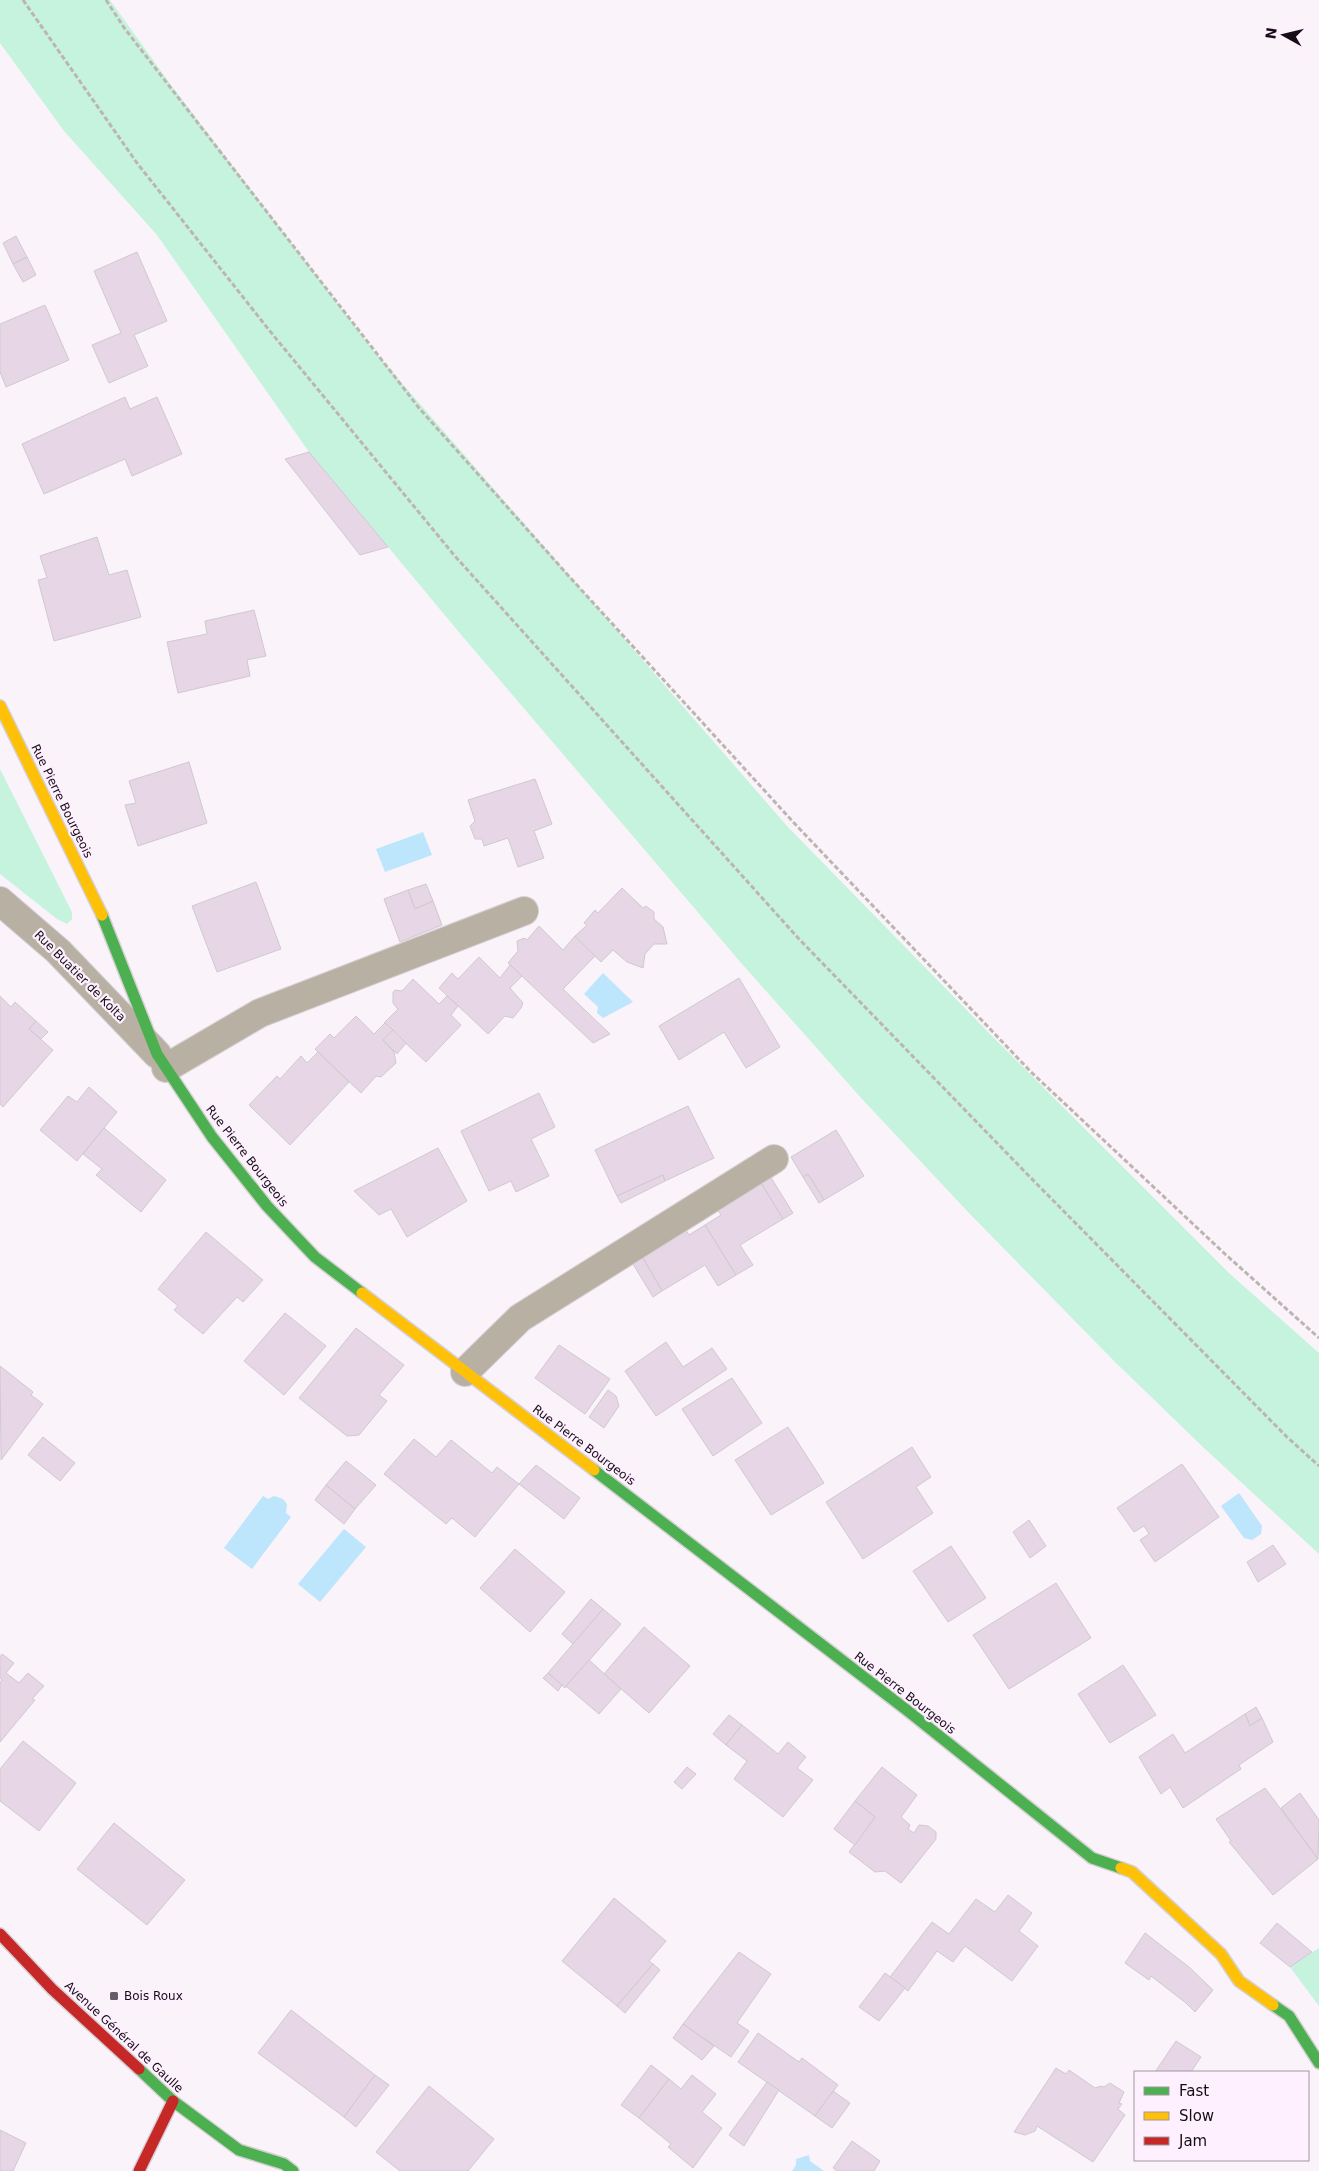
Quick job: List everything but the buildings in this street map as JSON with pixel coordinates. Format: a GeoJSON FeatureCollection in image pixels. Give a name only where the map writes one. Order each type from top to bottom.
{"type":"FeatureCollection","features":[{"type":"Feature","properties":{"kind":"street","name":"Rue Pierre Bourgeois"},"geometry":{"type":"LineString","coordinates":[[0,706],[100,911],[162,1061],[218,1145],[267,1206],[315,1257],[908,1711],[1092,1858],[1132,1872],[1221,1954],[1239,1982],[1290,2016],[1319,2063]]}},
{"type":"Feature","properties":{"kind":"street","name":"Rue Buatier de Kolta"},"geometry":{"type":"LineString","coordinates":[[0,901],[58,951],[162,1061]]}},
{"type":"Feature","properties":{"kind":"street"},"geometry":{"type":"LineString","coordinates":[[162,1061],[260,1013],[524,911]]}},
{"type":"Feature","properties":{"kind":"street"},"geometry":{"type":"LineString","coordinates":[[465,1372],[520,1318],[774,1159]]}},
{"type":"Feature","properties":{"kind":"street","name":"Avenue Général de Gaulle"},"geometry":{"type":"LineString","coordinates":[[0,1934],[52,1989],[173,2101],[239,2150],[284,2164],[293,2171]]}},
{"type":"Feature","properties":{"kind":"street"},"geometry":{"type":"LineString","coordinates":[[139,2171],[173,2101]]}},
{"type":"Feature","properties":{"kind":"street","name":"Avenue Général de Gaulle"},"geometry":{"type":"LineString","coordinates":[[239,2150],[246,2164]]}},
{"type":"Feature","properties":{"kind":"path"},"geometry":{"type":"LineString","coordinates":[[23,0],[137,163],[269,330],[454,555],[799,938],[1029,1176],[1287,1437],[1319,1466]]}},
{"type":"Feature","properties":{"kind":"path"},"geometry":{"type":"LineString","coordinates":[[106,0],[131,37],[419,408],[566,573],[795,824],[1031,1072],[1225,1254],[1319,1338]]}},
{"type":"Feature","properties":{"kind":"green space"},"geometry":{"type":"Polygon","coordinates":[[[0,0],[110,0],[171,85],[374,351],[787,826],[992,1036],[1229,1273],[1319,1353],[1319,1554],[1204,1448],[1114,1361],[969,1213],[862,1099],[742,964],[463,637],[309,452],[157,235],[64,131],[0,43],[0,0]]]}},
{"type":"Feature","properties":{"kind":"green space"},"geometry":{"type":"Polygon","coordinates":[[[0,769],[72,912],[72,919],[67,924],[57,919],[0,874],[0,769]]]}},
{"type":"Feature","properties":{"kind":"green space"},"geometry":{"type":"Polygon","coordinates":[[[1319,1948],[1319,2006],[1290,1967],[1319,1948]]]}},
{"type":"Feature","properties":{"kind":"water"},"geometry":{"type":"Polygon","coordinates":[[[423,832],[432,855],[385,872],[376,849],[423,832]]]}},
{"type":"Feature","properties":{"kind":"water"},"geometry":{"type":"Polygon","coordinates":[[[603,973],[633,1002],[603,1018],[597,1013],[598,1007],[584,994],[603,973]]]}},
{"type":"Feature","properties":{"kind":"water"},"geometry":{"type":"Polygon","coordinates":[[[1239,1493],[1262,1526],[1261,1534],[1252,1540],[1244,1538],[1221,1506],[1239,1493]]]}},
{"type":"Feature","properties":{"kind":"water"},"geometry":{"type":"Polygon","coordinates":[[[263,1496],[268,1499],[274,1496],[283,1499],[287,1504],[286,1513],[291,1517],[252,1569],[224,1548],[263,1496]]]}},
{"type":"Feature","properties":{"kind":"water"},"geometry":{"type":"Polygon","coordinates":[[[344,1529],[366,1547],[320,1602],[298,1584],[344,1529]]]}},
{"type":"Feature","properties":{"kind":"water"},"geometry":{"type":"Polygon","coordinates":[[[809,2155],[810,2161],[824,2171],[792,2171],[796,2165],[796,2159],[809,2155]]]}},
{"type":"Feature","properties":{"kind":"traffic: fast"},"geometry":{"type":"LineString","coordinates":[[102,915],[157,1054],[212,1137],[267,1206],[315,1257],[362,1293]]}},
{"type":"Feature","properties":{"kind":"traffic: fast"},"geometry":{"type":"LineString","coordinates":[[594,1470],[908,1711],[1092,1858],[1121,1868]]}},
{"type":"Feature","properties":{"kind":"traffic: fast"},"geometry":{"type":"LineString","coordinates":[[1273,2005],[1289,2016],[1319,2063]]}},
{"type":"Feature","properties":{"kind":"traffic: fast"},"geometry":{"type":"LineString","coordinates":[[139,2069],[173,2101],[239,2150],[284,2164],[293,2171]]}},
{"type":"Feature","properties":{"kind":"traffic: slow"},"geometry":{"type":"LineString","coordinates":[[0,706],[102,915]]}},
{"type":"Feature","properties":{"kind":"traffic: slow"},"geometry":{"type":"LineString","coordinates":[[362,1293],[594,1470]]}},
{"type":"Feature","properties":{"kind":"traffic: slow"},"geometry":{"type":"LineString","coordinates":[[1121,1868],[1132,1872],[1221,1954],[1239,1981],[1273,2005]]}},
{"type":"Feature","properties":{"kind":"traffic: jam"},"geometry":{"type":"LineString","coordinates":[[0,1934],[52,1989],[139,2069]]}},
{"type":"Feature","properties":{"kind":"traffic: jam"},"geometry":{"type":"LineString","coordinates":[[139,2171],[173,2101]]}},
{"type":"Feature","properties":{"kind":"place","name":"Bois Roux"},"geometry":{"type":"Point","coordinates":[114,1996]}}]}
